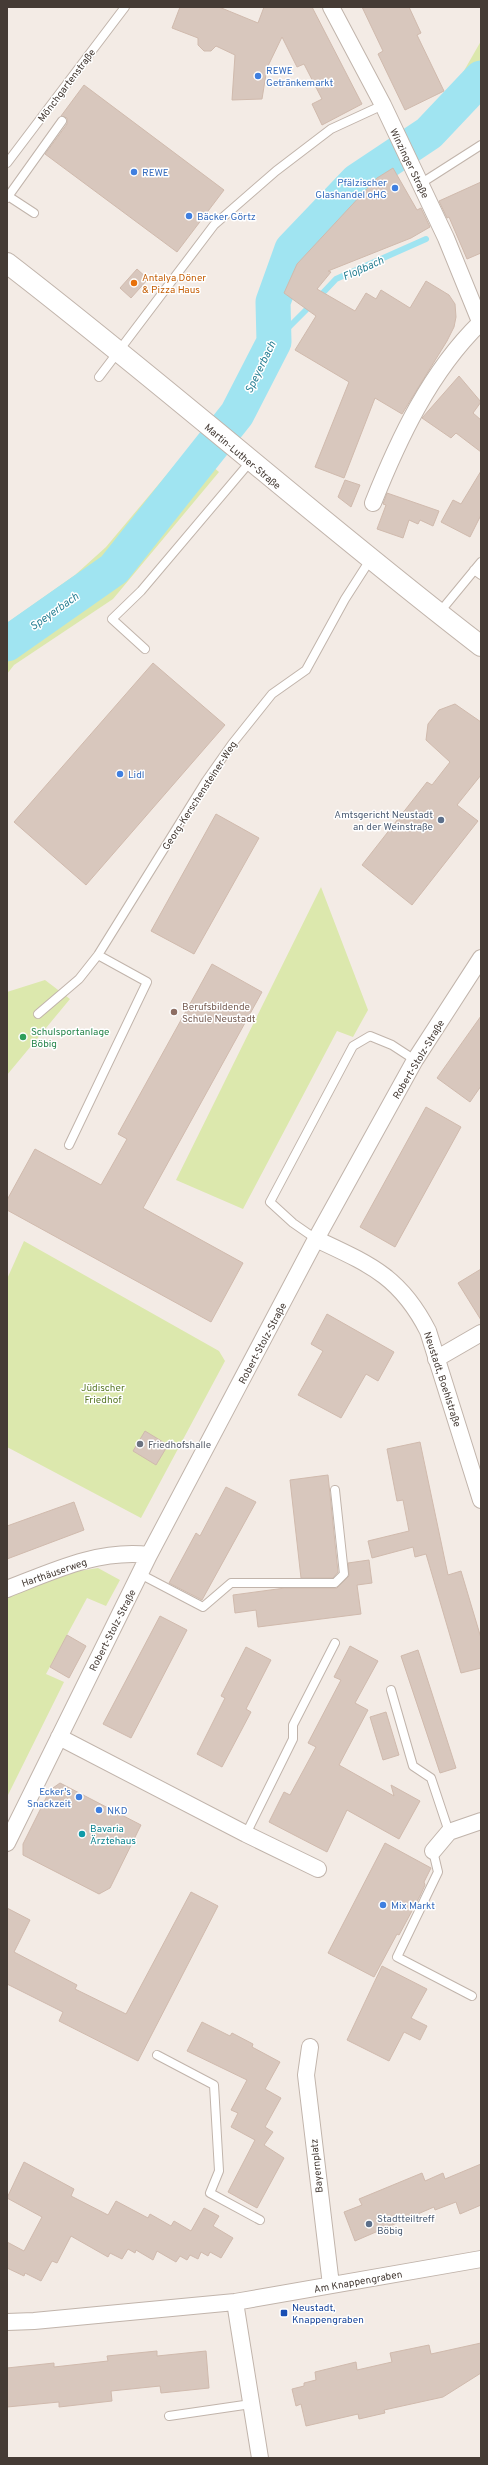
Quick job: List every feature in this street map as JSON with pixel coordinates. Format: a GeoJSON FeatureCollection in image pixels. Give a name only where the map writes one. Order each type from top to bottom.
{"type":"FeatureCollection","features":[{"type":"Feature","properties":{"kind":"street","name":"Winzinger Straße"},"geometry":{"type":"LineString","coordinates":[[331,7],[383,105],[438,220],[481,324],[463,340],[410,418],[373,502]]}},
{"type":"Feature","properties":{"kind":"street","name":"Martin-Luther-Straße"},"geometry":{"type":"LineString","coordinates":[[7,263],[118,351],[370,560],[481,646]]}},
{"type":"Feature","properties":{"kind":"street","name":"Robert-Stolz-Straße"},"geometry":{"type":"LineString","coordinates":[[7,1843],[149,1556],[316,1239],[415,1060],[481,958]]}},
{"type":"Feature","properties":{"kind":"street","name":"Neustadt, Boehlstraße"},"geometry":{"type":"LineString","coordinates":[[316,1239],[370,1265],[405,1293],[428,1331],[481,1500]]}},
{"type":"Feature","properties":{"kind":"street"},"geometry":{"type":"LineString","coordinates":[[436,1359],[481,1333]]}},
{"type":"Feature","properties":{"kind":"street","name":"Harthäuserweg"},"geometry":{"type":"LineString","coordinates":[[7,1589],[84,1561],[115,1554],[149,1556]]}},
{"type":"Feature","properties":{"kind":"street"},"geometry":{"type":"LineString","coordinates":[[59,1737],[246,1834],[318,1869]]}},
{"type":"Feature","properties":{"kind":"street"},"geometry":{"type":"LineString","coordinates":[[433,1852],[449,1832],[481,1821]]}},
{"type":"Feature","properties":{"kind":"street","name":"Bayernplatz"},"geometry":{"type":"LineString","coordinates":[[310,2047],[306,2076],[330,2285]]}},
{"type":"Feature","properties":{"kind":"street","name":"Am Knappengraben"},"geometry":{"type":"LineString","coordinates":[[7,2322],[34,2321],[235,2302],[481,2259]]}},
{"type":"Feature","properties":{"kind":"street"},"geometry":{"type":"LineString","coordinates":[[235,2302],[260,2458]]}},
{"type":"Feature","properties":{"kind":"lane","name":"Mönchgartenstraße"},"geometry":{"type":"LineString","coordinates":[[7,163],[125,7]]}},
{"type":"Feature","properties":{"kind":"lane"},"geometry":{"type":"LineString","coordinates":[[99,377],[214,225],[276,171],[331,129],[383,105]]}},
{"type":"Feature","properties":{"kind":"lane"},"geometry":{"type":"LineString","coordinates":[[34,213],[8,197],[62,121]]}},
{"type":"Feature","properties":{"kind":"lane"},"geometry":{"type":"LineString","coordinates":[[420,184],[481,145]]}},
{"type":"Feature","properties":{"kind":"lane"},"geometry":{"type":"LineString","coordinates":[[145,649],[112,619],[141,591],[250,462]]}},
{"type":"Feature","properties":{"kind":"lane","name":"Georg-Kerschensteiner-Weg"},"geometry":{"type":"LineString","coordinates":[[38,1014],[78,979],[98,955],[206,781],[232,744],[272,694],[306,670],[345,599],[370,560]]}},
{"type":"Feature","properties":{"kind":"lane"},"geometry":{"type":"LineString","coordinates":[[439,614],[478,573],[481,562]]}},
{"type":"Feature","properties":{"kind":"lane"},"geometry":{"type":"LineString","coordinates":[[69,1145],[147,982],[98,955]]}},
{"type":"Feature","properties":{"kind":"lane"},"geometry":{"type":"LineString","coordinates":[[316,1239],[293,1223],[270,1202],[353,1046],[370,1036],[392,1045],[415,1060]]}},
{"type":"Feature","properties":{"kind":"lane"},"geometry":{"type":"LineString","coordinates":[[140,1574],[203,1607],[231,1583],[336,1583],[344,1574],[335,1490]]}},
{"type":"Feature","properties":{"kind":"lane"},"geometry":{"type":"LineString","coordinates":[[246,1834],[293,1739],[293,1725],[335,1643]]}},
{"type":"Feature","properties":{"kind":"lane"},"geometry":{"type":"LineString","coordinates":[[391,1690],[413,1766],[431,1778],[449,1832]]}},
{"type":"Feature","properties":{"kind":"lane"},"geometry":{"type":"LineString","coordinates":[[433,1852],[438,1872],[397,1957],[472,1996]]}},
{"type":"Feature","properties":{"kind":"lane"},"geometry":{"type":"LineString","coordinates":[[157,2055],[214,2084],[219,2171],[210,2193],[260,2220]]}},
{"type":"Feature","properties":{"kind":"lane"},"geometry":{"type":"LineString","coordinates":[[169,2416],[251,2404]]}},
{"type":"Feature","properties":{"kind":"green space"},"geometry":{"type":"Polygon","coordinates":[[[481,41],[481,73],[422,133],[415,125],[457,83],[481,41]]]}},
{"type":"Feature","properties":{"kind":"green space"},"geometry":{"type":"Polygon","coordinates":[[[190,447],[219,472],[113,599],[14,665],[7,674],[7,623],[75,575],[106,547],[190,447]]]}},
{"type":"Feature","properties":{"kind":"green space"},"geometry":{"type":"Polygon","coordinates":[[[321,887],[368,1010],[353,1037],[337,1031],[243,1209],[176,1180],[321,887]]]}},
{"type":"Feature","properties":{"kind":"green space","name":"Schulsportanlage Böbig"},"geometry":{"type":"Polygon","coordinates":[[[45,980],[70,999],[7,1075],[7,992],[45,980]]]}},
{"type":"Feature","properties":{"kind":"green space","name":"Jüdischer Friedhof"},"geometry":{"type":"Polygon","coordinates":[[[24,1241],[219,1351],[225,1361],[141,1518],[7,1447],[7,1279],[24,1241]]]}},
{"type":"Feature","properties":{"kind":"green space"},"geometry":{"type":"Polygon","coordinates":[[[98,1568],[120,1580],[106,1606],[87,1598],[46,1674],[64,1682],[7,1797],[7,1596],[73,1572],[98,1568]]]}},
{"type":"Feature","properties":{"kind":"building"},"geometry":{"type":"Polygon","coordinates":[[[180,7],[219,7],[258,23],[264,7],[312,7],[362,104],[322,125],[312,104],[322,99],[304,64],[297,67],[282,37],[267,68],[262,99],[232,100],[235,55],[216,46],[211,51],[204,51],[198,45],[198,38],[172,28],[180,7]]]}},
{"type":"Feature","properties":{"kind":"building"},"geometry":{"type":"Polygon","coordinates":[[[362,7],[409,7],[421,33],[417,35],[444,91],[405,110],[378,54],[383,51],[362,7]]]}},
{"type":"Feature","properties":{"kind":"building","name":"REWE"},"geometry":{"type":"Polygon","coordinates":[[[84,85],[224,190],[177,252],[45,154],[67,124],[67,118],[61,116],[84,85]]]}},
{"type":"Feature","properties":{"kind":"building"},"geometry":{"type":"Polygon","coordinates":[[[393,168],[417,210],[421,208],[430,227],[411,238],[328,271],[331,272],[317,289],[355,311],[366,293],[376,299],[381,290],[410,308],[426,281],[449,295],[455,304],[456,317],[454,327],[447,341],[402,414],[375,398],[344,478],[315,467],[349,382],[295,350],[316,316],[284,293],[297,264],[377,178],[393,168]]]}},
{"type":"Feature","properties":{"kind":"building"},"geometry":{"type":"Polygon","coordinates":[[[481,182],[481,253],[467,259],[449,217],[447,218],[439,201],[481,182]]]}},
{"type":"Feature","properties":{"kind":"building","name":"Antalya Döner & Pizza Haus"},"geometry":{"type":"Polygon","coordinates":[[[137,269],[148,279],[131,298],[120,288],[137,269]]]}},
{"type":"Feature","properties":{"kind":"building"},"geometry":{"type":"Polygon","coordinates":[[[459,376],[481,402],[473,413],[481,420],[481,452],[456,433],[451,438],[422,418],[459,376]]]}},
{"type":"Feature","properties":{"kind":"building"},"geometry":{"type":"Polygon","coordinates":[[[481,471],[481,515],[470,537],[441,522],[453,500],[461,504],[481,471]]]}},
{"type":"Feature","properties":{"kind":"building"},"geometry":{"type":"Polygon","coordinates":[[[345,480],[360,485],[351,507],[338,497],[345,480]]]}},
{"type":"Feature","properties":{"kind":"building"},"geometry":{"type":"Polygon","coordinates":[[[387,493],[439,511],[433,526],[420,520],[418,524],[409,520],[403,538],[377,529],[386,505],[383,504],[387,493]]]}},
{"type":"Feature","properties":{"kind":"building","name":"Lidl"},"geometry":{"type":"Polygon","coordinates":[[[153,663],[225,725],[86,885],[14,822],[153,663]]]}},
{"type":"Feature","properties":{"kind":"building"},"geometry":{"type":"Polygon","coordinates":[[[455,704],[481,722],[481,775],[457,805],[478,821],[412,905],[362,865],[427,782],[432,785],[450,762],[426,740],[428,724],[439,710],[455,704]]]}},
{"type":"Feature","properties":{"kind":"building"},"geometry":{"type":"Polygon","coordinates":[[[216,814],[259,838],[194,954],[151,931],[216,814]]]}},
{"type":"Feature","properties":{"kind":"building"},"geometry":{"type":"Polygon","coordinates":[[[212,964],[262,992],[143,1208],[243,1263],[211,1322],[7,1210],[7,1200],[35,1149],[101,1185],[127,1139],[118,1134],[212,964]]]}},
{"type":"Feature","properties":{"kind":"building"},"geometry":{"type":"Polygon","coordinates":[[[481,1016],[481,1086],[470,1102],[437,1078],[481,1016]]]}},
{"type":"Feature","properties":{"kind":"building"},"geometry":{"type":"Polygon","coordinates":[[[426,1107],[461,1127],[395,1247],[360,1227],[426,1107]]]}},
{"type":"Feature","properties":{"kind":"building"},"geometry":{"type":"Polygon","coordinates":[[[481,1269],[481,1320],[458,1283],[481,1269]]]}},
{"type":"Feature","properties":{"kind":"building"},"geometry":{"type":"Polygon","coordinates":[[[327,1314],[394,1352],[378,1381],[366,1374],[341,1418],[298,1395],[323,1351],[311,1344],[327,1314]]]}},
{"type":"Feature","properties":{"kind":"building"},"geometry":{"type":"Polygon","coordinates":[[[145,1431],[168,1445],[156,1465],[133,1451],[145,1431]]]}},
{"type":"Feature","properties":{"kind":"building"},"geometry":{"type":"Polygon","coordinates":[[[420,1442],[448,1575],[461,1571],[481,1638],[481,1668],[461,1673],[426,1554],[415,1557],[413,1547],[372,1558],[368,1541],[409,1531],[403,1500],[397,1501],[387,1449],[420,1442]]]}},
{"type":"Feature","properties":{"kind":"building"},"geometry":{"type":"Polygon","coordinates":[[[328,1475],[338,1572],[333,1578],[301,1578],[290,1480],[328,1475]]]}},
{"type":"Feature","properties":{"kind":"building"},"geometry":{"type":"Polygon","coordinates":[[[226,1487],[256,1502],[202,1600],[169,1583],[196,1533],[200,1536],[226,1487]]]}},
{"type":"Feature","properties":{"kind":"building"},"geometry":{"type":"Polygon","coordinates":[[[74,1502],[84,1530],[7,1559],[7,1526],[74,1502]]]}},
{"type":"Feature","properties":{"kind":"building"},"geometry":{"type":"Polygon","coordinates":[[[369,1560],[372,1583],[357,1585],[361,1614],[258,1627],[256,1610],[235,1613],[233,1595],[285,1588],[337,1588],[349,1576],[348,1563],[369,1560]]]}},
{"type":"Feature","properties":{"kind":"building"},"geometry":{"type":"Polygon","coordinates":[[[160,1616],[187,1630],[131,1738],[103,1724],[160,1616]]]}},
{"type":"Feature","properties":{"kind":"building"},"geometry":{"type":"Polygon","coordinates":[[[67,1635],[86,1646],[69,1678],[50,1667],[67,1635]]]}},
{"type":"Feature","properties":{"kind":"building"},"geometry":{"type":"Polygon","coordinates":[[[350,1646],[378,1661],[355,1703],[368,1710],[339,1765],[394,1796],[391,1785],[420,1801],[399,1839],[347,1810],[327,1852],[269,1822],[284,1792],[290,1795],[316,1747],[308,1743],[341,1680],[334,1677],[350,1646]]]}},
{"type":"Feature","properties":{"kind":"building"},"geometry":{"type":"Polygon","coordinates":[[[246,1647],[271,1660],[246,1709],[251,1712],[222,1767],[197,1754],[225,1698],[221,1696],[246,1647]]]}},
{"type":"Feature","properties":{"kind":"building"},"geometry":{"type":"Polygon","coordinates":[[[418,1650],[456,1768],[440,1773],[401,1656],[418,1650]]]}},
{"type":"Feature","properties":{"kind":"building"},"geometry":{"type":"Polygon","coordinates":[[[386,1712],[399,1755],[383,1760],[370,1717],[386,1712]]]}},
{"type":"Feature","properties":{"kind":"building","name":"Bavaria Ärztehaus"},"geometry":{"type":"Polygon","coordinates":[[[60,1783],[141,1825],[110,1888],[99,1894],[23,1855],[23,1844],[50,1790],[60,1783]]]}},
{"type":"Feature","properties":{"kind":"building","name":"Mix Markt"},"geometry":{"type":"Polygon","coordinates":[[[385,1843],[431,1868],[424,1882],[425,1885],[420,1896],[399,1935],[397,1934],[374,1977],[328,1953],[385,1843]]]}},
{"type":"Feature","properties":{"kind":"building"},"geometry":{"type":"Polygon","coordinates":[[[191,1892],[218,1906],[138,2061],[59,2021],[63,2012],[7,1984],[7,1908],[30,1920],[14,1952],[77,1985],[75,1989],[126,2014],[191,1892]]]}},
{"type":"Feature","properties":{"kind":"building"},"geometry":{"type":"Polygon","coordinates":[[[382,1966],[427,1989],[411,2018],[427,2026],[420,2040],[404,2032],[389,2061],[347,2040],[382,1966]]]}},
{"type":"Feature","properties":{"kind":"building"},"geometry":{"type":"Polygon","coordinates":[[[202,2022],[230,2036],[232,2033],[253,2044],[252,2047],[280,2062],[265,2089],[281,2098],[265,2127],[273,2132],[264,2145],[284,2158],[257,2208],[228,2192],[255,2140],[231,2127],[238,2113],[231,2110],[247,2080],[187,2051],[202,2022]]]}},
{"type":"Feature","properties":{"kind":"building"},"geometry":{"type":"Polygon","coordinates":[[[24,2162],[74,2189],[71,2196],[108,2215],[116,2201],[148,2218],[150,2214],[171,2226],[174,2221],[191,2231],[204,2208],[219,2216],[213,2226],[233,2238],[221,2258],[210,2252],[208,2256],[201,2252],[198,2259],[190,2255],[187,2260],[180,2256],[176,2262],[157,2251],[153,2260],[136,2250],[135,2253],[128,2249],[122,2259],[110,2253],[108,2257],[71,2236],[57,2263],[52,2261],[41,2281],[25,2273],[24,2276],[7,2268],[7,2242],[24,2251],[42,2217],[7,2198],[24,2162]]]}},
{"type":"Feature","properties":{"kind":"building"},"geometry":{"type":"Polygon","coordinates":[[[481,2164],[481,2205],[460,2214],[456,2202],[435,2210],[434,2207],[355,2241],[344,2212],[362,2205],[359,2199],[422,2173],[425,2181],[443,2173],[445,2179],[481,2164]]]}},
{"type":"Feature","properties":{"kind":"building"},"geometry":{"type":"Polygon","coordinates":[[[481,2343],[481,2373],[443,2397],[384,2410],[385,2413],[359,2419],[358,2414],[306,2426],[301,2404],[296,2406],[292,2389],[304,2386],[304,2383],[316,2380],[315,2372],[356,2362],[357,2370],[392,2362],[390,2353],[429,2345],[431,2354],[481,2343]]]}},
{"type":"Feature","properties":{"kind":"building"},"geometry":{"type":"Polygon","coordinates":[[[157,2351],[157,2356],[206,2351],[209,2388],[161,2393],[160,2386],[111,2391],[112,2401],[59,2407],[59,2402],[7,2407],[7,2368],[54,2363],[54,2367],[108,2361],[107,2356],[157,2351]]]}},
{"type":"Feature","properties":{"kind":"waterway","name":"Speyerbach"},"geometry":{"type":"LineString","coordinates":[[7,644],[114,569],[237,414],[274,342],[273,302],[292,249],[357,181],[429,133],[481,78]]}},
{"type":"Feature","properties":{"kind":"waterway","name":"Floßbach"},"geometry":{"type":"LineString","coordinates":[[318,298],[336,279],[426,239]]}},
{"type":"Feature","properties":{"kind":"waterway","name":"Floßbach"},"geometry":{"type":"LineString","coordinates":[[274,342],[311,305]]}},
{"type":"Feature","properties":{"kind":"place","name":"REWE Getränkemarkt"},"geometry":{"type":"Point","coordinates":[258,76]}},
{"type":"Feature","properties":{"kind":"place","name":"REWE"},"geometry":{"type":"Point","coordinates":[134,172]}},
{"type":"Feature","properties":{"kind":"place","name":"Pfälzischer Glashandel oHG"},"geometry":{"type":"Point","coordinates":[395,188]}},
{"type":"Feature","properties":{"kind":"place","name":"Bäcker Görtz"},"geometry":{"type":"Point","coordinates":[189,216]}},
{"type":"Feature","properties":{"kind":"place","name":"Antalya Döner & Pizza Haus"},"geometry":{"type":"Point","coordinates":[134,283]}},
{"type":"Feature","properties":{"kind":"place","name":"Lidl"},"geometry":{"type":"Point","coordinates":[120,774]}},
{"type":"Feature","properties":{"kind":"place","name":"Amtsgericht Neustadt an der Weinstraße"},"geometry":{"type":"Point","coordinates":[441,820]}},
{"type":"Feature","properties":{"kind":"place","name":"Berufsbildende Schule Neustadt"},"geometry":{"type":"Point","coordinates":[174,1012]}},
{"type":"Feature","properties":{"kind":"place","name":"Schulsportanlage Böbig"},"geometry":{"type":"Point","coordinates":[23,1037]}},
{"type":"Feature","properties":{"kind":"place","name":"Friedhofshalle"},"geometry":{"type":"Point","coordinates":[140,1444]}},
{"type":"Feature","properties":{"kind":"place","name":"Ecker's Snackzeit"},"geometry":{"type":"Point","coordinates":[79,1797]}},
{"type":"Feature","properties":{"kind":"place","name":"NKD"},"geometry":{"type":"Point","coordinates":[99,1810]}},
{"type":"Feature","properties":{"kind":"place","name":"Bavaria Ärztehaus"},"geometry":{"type":"Point","coordinates":[82,1834]}},
{"type":"Feature","properties":{"kind":"place","name":"Mix Markt"},"geometry":{"type":"Point","coordinates":[383,1905]}},
{"type":"Feature","properties":{"kind":"place","name":"Stadtteiltreff Böbig"},"geometry":{"type":"Point","coordinates":[369,2224]}},
{"type":"Feature","properties":{"kind":"place","name":"Neustadt, Knappengraben"},"geometry":{"type":"Point","coordinates":[284,2313]}}]}
